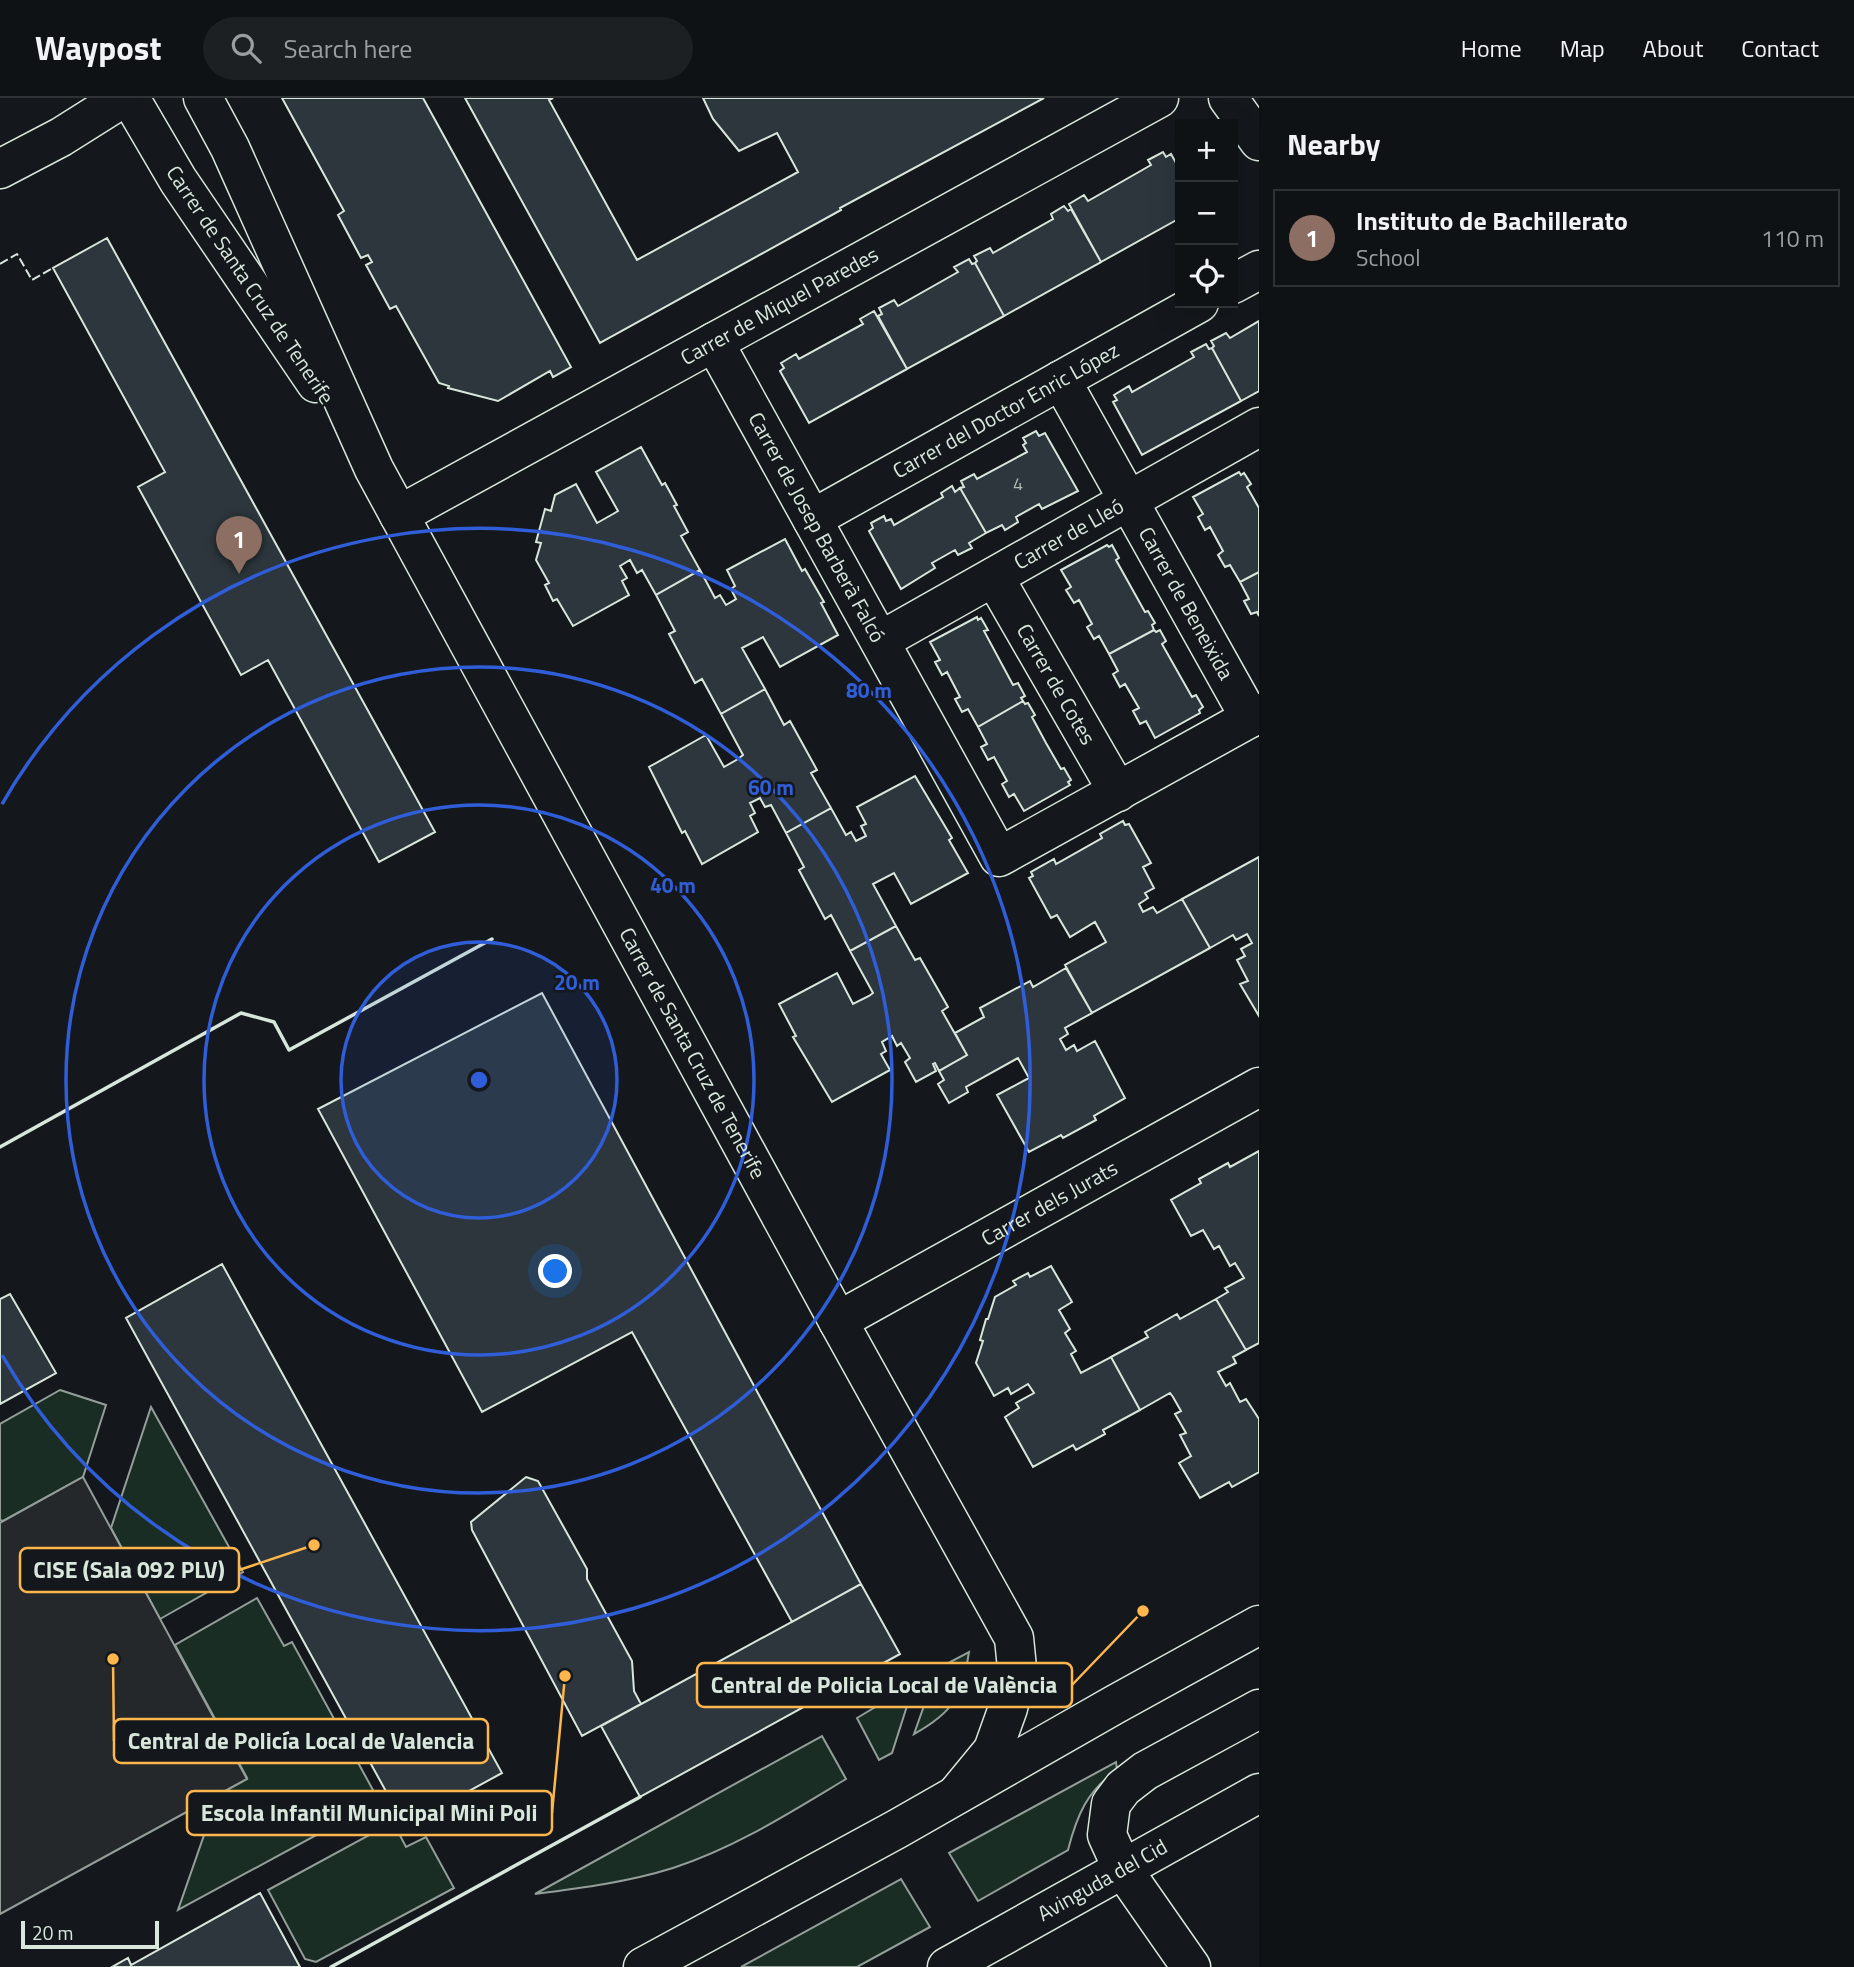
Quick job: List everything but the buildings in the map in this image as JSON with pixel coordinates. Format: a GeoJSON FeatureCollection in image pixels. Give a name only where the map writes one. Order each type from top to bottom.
{"type":"FeatureCollection","features":[{"type":"Feature","properties":{"kind":"street"},"geometry":{"type":"LineString","coordinates":[[0,169],[61,137],[123,98]]}},
{"type":"Feature","properties":{"kind":"street","name":"Carrer de Santa Cruz de Tenerife"},"geometry":{"type":"LineString","coordinates":[[130,98],[178,180],[374,469]]}},
{"type":"Feature","properties":{"kind":"street","name":"Carrer de Santa Cruz de Tenerife"},"geometry":{"type":"LineString","coordinates":[[203,98],[230,148],[374,469],[838,1321],[1014,1638],[1017,1668],[1008,1708],[993,1750],[954,1798]]}},
{"type":"Feature","properties":{"kind":"street","name":"Carrer de Miquel Paredes"},"geometry":{"type":"LineString","coordinates":[[399,515],[1159,98]]}},
{"type":"Feature","properties":{"kind":"street"},"geometry":{"type":"LineString","coordinates":[[1228,98],[1259,141]]}},
{"type":"Feature","properties":{"kind":"street"},"geometry":{"type":"LineString","coordinates":[[1238,281],[1259,270]]}},
{"type":"Feature","properties":{"kind":"street","name":"Carrer del Doctor Enric López"},"geometry":{"type":"LineString","coordinates":[[812,519],[1190,308]]}},
{"type":"Feature","properties":{"kind":"street","name":"Carrer de Josep Barberà Falcó"},"geometry":{"type":"LineString","coordinates":[[713,342],[999,857],[1254,715]]}},
{"type":"Feature","properties":{"kind":"street","name":"Carrer de Beneixida"},"geometry":{"type":"LineString","coordinates":[[1061,380],[1128,501],[1254,715]]}},
{"type":"Feature","properties":{"kind":"street","name":"Carrer de Lleó"},"geometry":{"type":"LineString","coordinates":[[880,641],[1259,427]]}},
{"type":"Feature","properties":{"kind":"street","name":"Carrer de Cotes"},"geometry":{"type":"LineString","coordinates":[[994,577],[1118,792]]}},
{"type":"Feature","properties":{"kind":"street","name":"Carrer dels Jurats"},"geometry":{"type":"LineString","coordinates":[[838,1321],[1259,1087]]}},
{"type":"Feature","properties":{"kind":"street"},"geometry":{"type":"LineString","coordinates":[[644,1967],[954,1798],[1259,1625]]}},
{"type":"Feature","properties":{"kind":"street"},"geometry":{"type":"LineString","coordinates":[[1191,1967],[1122,1868],[1107,1835],[1111,1804],[1123,1788],[1145,1771],[1259,1709]]}},
{"type":"Feature","properties":{"kind":"street","name":"Avinguda del Cid"},"geometry":{"type":"LineString","coordinates":[[947,1967],[1259,1793]]}},
{"type":"Feature","properties":{"kind":"green space"},"geometry":{"type":"Polygon","coordinates":[[[60,1390],[106,1405],[83,1477],[3,1521],[0,1520],[0,1424],[60,1390]]]}},
{"type":"Feature","properties":{"kind":"green space"},"geometry":{"type":"Polygon","coordinates":[[[151,1407],[243,1572],[160,1619],[111,1528],[151,1407]]]}},
{"type":"Feature","properties":{"kind":"green space"},"geometry":{"type":"Polygon","coordinates":[[[257,1598],[284,1646],[292,1642],[379,1801],[178,1910],[218,1795],[247,1778],[175,1645],[257,1598]]]}},
{"type":"Feature","properties":{"kind":"green space"},"geometry":{"type":"Polygon","coordinates":[[[969,1652],[963,1680],[954,1701],[938,1718],[914,1734],[937,1669],[969,1652]]]}},
{"type":"Feature","properties":{"kind":"green space"},"geometry":{"type":"Polygon","coordinates":[[[914,1684],[892,1753],[879,1760],[857,1718],[914,1684]]]}},
{"type":"Feature","properties":{"kind":"green space"},"geometry":{"type":"Polygon","coordinates":[[[822,1736],[846,1779],[762,1828],[696,1860],[656,1873],[605,1884],[535,1894],[822,1736]]]}},
{"type":"Feature","properties":{"kind":"green space"},"geometry":{"type":"Polygon","coordinates":[[[1116,1762],[1117,1770],[1098,1786],[1085,1805],[1068,1850],[978,1901],[949,1853],[1116,1762]]]}},
{"type":"Feature","properties":{"kind":"green space"},"geometry":{"type":"Polygon","coordinates":[[[393,1822],[406,1847],[426,1837],[454,1888],[316,1962],[305,1959],[268,1890],[393,1822]]]}},
{"type":"Feature","properties":{"kind":"green space"},"geometry":{"type":"Polygon","coordinates":[[[901,1879],[930,1927],[857,1967],[741,1967],[901,1879]]]}},
{"type":"Feature","properties":{"kind":"shaded area"},"geometry":{"type":"Polygon","coordinates":[[[83,1477],[247,1779],[0,1914],[0,1523],[83,1477]]]}},
{"type":"Feature","properties":{"kind":"fence"},"geometry":{"type":"LineString","coordinates":[[0,264],[17,254],[32,280],[53,268]]}},
{"type":"Feature","properties":{"kind":"wall"},"geometry":{"type":"LineString","coordinates":[[0,1147],[241,1013],[274,1022],[289,1050],[492,939]]}},
{"type":"Feature","properties":{"kind":"wall"},"geometry":{"type":"LineString","coordinates":[[331,1967],[640,1797]]}},
{"type":"Feature","properties":{"kind":"place","name":"Instituto de Bachillerato"},"geometry":{"type":"Point","coordinates":[239,574]}},
{"type":"Feature","properties":{"kind":"place","name":"CISE (Sala 092 PLV)"},"geometry":{"type":"Point","coordinates":[314,1545]}},
{"type":"Feature","properties":{"kind":"place","name":"Central de Policia Local de València"},"geometry":{"type":"Point","coordinates":[1143,1611]}},
{"type":"Feature","properties":{"kind":"place","name":"Central de Policía Local de Valencia"},"geometry":{"type":"Point","coordinates":[113,1659]}},
{"type":"Feature","properties":{"kind":"place","name":"Escola Infantil Municipal Mini Poli"},"geometry":{"type":"Point","coordinates":[565,1676]}}]}
